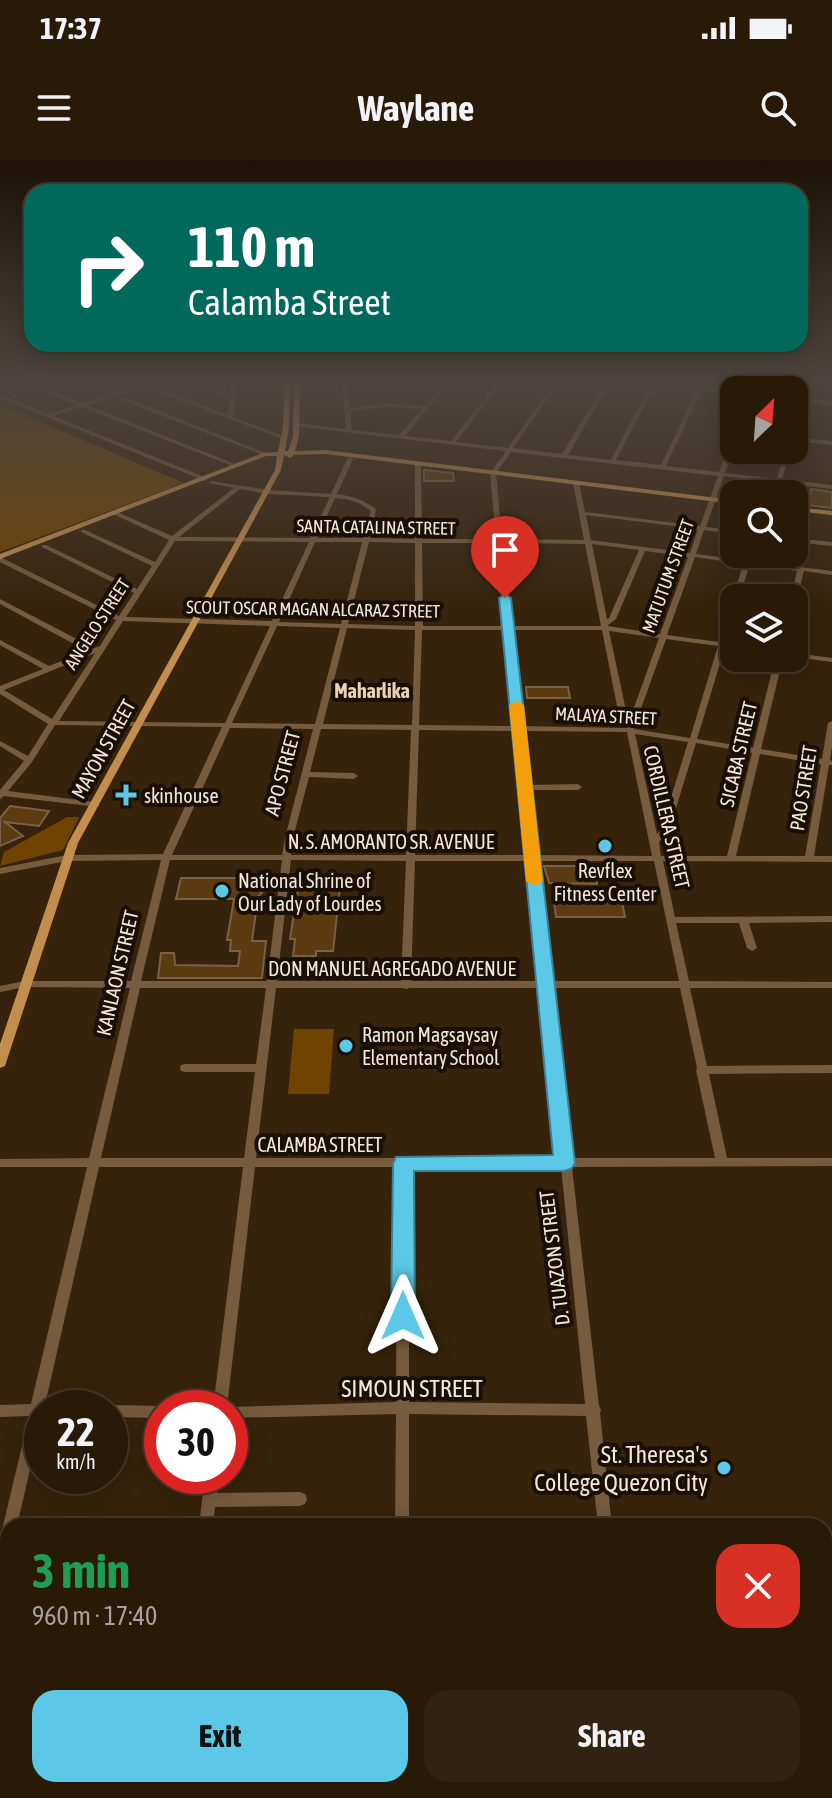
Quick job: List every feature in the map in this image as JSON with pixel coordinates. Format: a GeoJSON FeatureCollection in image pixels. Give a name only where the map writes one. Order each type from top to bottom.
{"type":"FeatureCollection","features":[{"type":"Feature","properties":{"kind":"main road"},"geometry":{"type":"LineString","coordinates":[[208,481],[237,466],[256,460]]}},
{"type":"Feature","properties":{"kind":"main road"},"geometry":{"type":"LineString","coordinates":[[1,560],[259,460]]}},
{"type":"Feature","properties":{"kind":"main road"},"geometry":{"type":"LineString","coordinates":[[274,460],[288,460]]}},
{"type":"Feature","properties":{"kind":"main road"},"geometry":{"type":"LineString","coordinates":[[274,460],[280,462]]}},
{"type":"Feature","properties":{"kind":"main road"},"geometry":{"type":"LineString","coordinates":[[372,460],[720,501]]}},
{"type":"Feature","properties":{"kind":"main road","name":"MAYON STREET"},"geometry":{"type":"LineString","coordinates":[[0,1063],[67,858],[267,492],[280,462]]}},
{"type":"Feature","properties":{"kind":"main road"},"geometry":{"type":"LineString","coordinates":[[808,510],[832,513]]}},
{"type":"Feature","properties":{"kind":"main road"},"geometry":{"type":"LineString","coordinates":[[1,560],[83,531],[118,514]]}},
{"type":"Feature","properties":{"kind":"street","name":"APO STREET"},"geometry":{"type":"LineString","coordinates":[[158,460],[208,481],[267,492],[333,496],[367,502],[374,510],[285,859],[222,1390]]}},
{"type":"Feature","properties":{"kind":"street"},"geometry":{"type":"LineString","coordinates":[[223,460],[237,466]]}},
{"type":"Feature","properties":{"kind":"street","name":"KANLAON STREET"},"geometry":{"type":"LineString","coordinates":[[43,1390],[134,985],[166,858],[333,496],[353,460]]}},
{"type":"Feature","properties":{"kind":"street"},"geometry":{"type":"LineString","coordinates":[[493,473],[502,460]]}},
{"type":"Feature","properties":{"kind":"street"},"geometry":{"type":"LineString","coordinates":[[608,460],[771,480]]}},
{"type":"Feature","properties":{"kind":"street"},"geometry":{"type":"LineString","coordinates":[[663,467],[666,460]]}},
{"type":"Feature","properties":{"kind":"street"},"geometry":{"type":"LineString","coordinates":[[406,986],[408,859],[419,628],[418,464]]}},
{"type":"Feature","properties":{"kind":"street","name":"MATUTUM STREET"},"geometry":{"type":"LineString","coordinates":[[628,719],[634,717],[726,464]]}},
{"type":"Feature","properties":{"kind":"street","name":"D. TUAZON STREET"},"geometry":{"type":"LineString","coordinates":[[493,473],[545,986],[604,1518]]}},
{"type":"Feature","properties":{"kind":"street","name":"CORDILLERA STREET"},"geometry":{"type":"LineString","coordinates":[[576,483],[623,716],[628,719],[628,730],[673,920],[722,1163]]}},
{"type":"Feature","properties":{"kind":"street"},"geometry":{"type":"LineString","coordinates":[[808,484],[832,487]]}},
{"type":"Feature","properties":{"kind":"street","name":"ANGELO STREET"},"geometry":{"type":"LineString","coordinates":[[1,794],[29,760],[96,649],[173,539],[239,487]]}},
{"type":"Feature","properties":{"kind":"street"},"geometry":{"type":"LineString","coordinates":[[582,513],[720,530]]}},
{"type":"Feature","properties":{"kind":"street","name":"SANTA CATALINA STREET"},"geometry":{"type":"LineString","coordinates":[[118,514],[173,539],[590,542],[720,558]]}},
{"type":"Feature","properties":{"kind":"street"},"geometry":{"type":"LineString","coordinates":[[83,531],[154,564]]}},
{"type":"Feature","properties":{"kind":"street"},"geometry":{"type":"LineString","coordinates":[[808,541],[832,544]]}},
{"type":"Feature","properties":{"kind":"street"},"geometry":{"type":"LineString","coordinates":[[44,546],[137,592]]}},
{"type":"Feature","properties":{"kind":"street"},"geometry":{"type":"LineString","coordinates":[[604,626],[612,619],[643,548]]}},
{"type":"Feature","properties":{"kind":"street","name":"SCOUT OSCAR MAGAN ALCARAZ STREET"},"geometry":{"type":"LineString","coordinates":[[1,560],[119,619],[419,628],[604,626],[720,644]]}},
{"type":"Feature","properties":{"kind":"street","name":"SANTA CATALINA STREET"},"geometry":{"type":"LineString","coordinates":[[793,568],[832,573]]}},
{"type":"Feature","properties":{"kind":"street"},"geometry":{"type":"LineString","coordinates":[[797,584],[801,569]]}},
{"type":"Feature","properties":{"kind":"street"},"geometry":{"type":"LineString","coordinates":[[0,601],[96,649]]}},
{"type":"Feature","properties":{"kind":"street"},"geometry":{"type":"LineString","coordinates":[[0,642],[47,668]]}},
{"type":"Feature","properties":{"kind":"street"},"geometry":{"type":"LineString","coordinates":[[0,690],[96,649]]}},
{"type":"Feature","properties":{"kind":"street"},"geometry":{"type":"LineString","coordinates":[[654,842],[665,831],[720,651]]}},
{"type":"Feature","properties":{"kind":"street"},"geometry":{"type":"LineString","coordinates":[[808,657],[832,660]]}},
{"type":"Feature","properties":{"kind":"street","name":"SICABA STREET"},"geometry":{"type":"LineString","coordinates":[[731,859],[776,672]]}},
{"type":"Feature","properties":{"kind":"street"},"geometry":{"type":"LineString","coordinates":[[0,690],[52,723]]}},
{"type":"Feature","properties":{"kind":"street","name":"MALAYA STREET"},"geometry":{"type":"LineString","coordinates":[[52,723],[628,730],[829,762]]}},
{"type":"Feature","properties":{"kind":"street","name":"PAO STREET"},"geometry":{"type":"LineString","coordinates":[[809,859],[829,762],[832,723]]}},
{"type":"Feature","properties":{"kind":"street"},"geometry":{"type":"LineString","coordinates":[[0,743],[29,760]]}},
{"type":"Feature","properties":{"kind":"street"},"geometry":{"type":"LineString","coordinates":[[305,774],[354,776]]}},
{"type":"Feature","properties":{"kind":"street"},"geometry":{"type":"LineString","coordinates":[[525,788],[578,787]]}},
{"type":"Feature","properties":{"kind":"street"},"geometry":{"type":"LineString","coordinates":[[1,794],[95,805]]}},
{"type":"Feature","properties":{"kind":"street","name":"N. S. AMORANTO SR. AVENUE"},"geometry":{"type":"LineString","coordinates":[[0,871],[67,858],[832,859]]}},
{"type":"Feature","properties":{"kind":"street"},"geometry":{"type":"LineString","coordinates":[[673,920],[832,919]]}},
{"type":"Feature","properties":{"kind":"street"},"geometry":{"type":"LineString","coordinates":[[743,920],[752,948]]}},
{"type":"Feature","properties":{"kind":"street","name":"DON MANUEL AGREGADO AVENUE"},"geometry":{"type":"LineString","coordinates":[[0,989],[25,984],[832,985]]}},
{"type":"Feature","properties":{"kind":"street"},"geometry":{"type":"LineString","coordinates":[[185,1068],[262,1068]]}},
{"type":"Feature","properties":{"kind":"street"},"geometry":{"type":"LineString","coordinates":[[701,1070],[832,1069]]}},
{"type":"Feature","properties":{"kind":"street","name":"CALAMBA STREET"},"geometry":{"type":"LineString","coordinates":[[0,1163],[832,1162]]}},
{"type":"Feature","properties":{"kind":"street"},"geometry":{"type":"LineString","coordinates":[[402,1518],[403,1163]]}},
{"type":"Feature","properties":{"kind":"street","name":"SIMOUN STREET"},"geometry":{"type":"LineString","coordinates":[[248,1412],[403,1408],[594,1410]]}},
{"type":"Feature","properties":{"kind":"street"},"geometry":{"type":"LineString","coordinates":[[0,1411],[24,1410]]}},
{"type":"Feature","properties":{"kind":"street","name":"KANLAON STREET"},"geometry":{"type":"LineString","coordinates":[[12,1518],[24,1470]]}},
{"type":"Feature","properties":{"kind":"street"},"geometry":{"type":"LineString","coordinates":[[207,1518],[210,1494]]}},
{"type":"Feature","properties":{"kind":"street"},"geometry":{"type":"LineString","coordinates":[[209,1500],[300,1499]]}},
{"type":"Feature","properties":{"kind":"shaded area"},"geometry":{"type":"Polygon","coordinates":[[[0,460],[131,460],[184,483],[0,552],[0,460]]]}},
{"type":"Feature","properties":{"kind":"shaded area"},"geometry":{"type":"Polygon","coordinates":[[[67,817],[79,817],[63,850],[0,866],[4,852],[67,817]]]}},
{"type":"Feature","properties":{"kind":"shaded area"},"geometry":{"type":"Polygon","coordinates":[[[294,1029],[334,1029],[329,1094],[288,1094],[294,1029]]]}},
{"type":"Feature","properties":{"kind":"building"},"geometry":{"type":"Polygon","coordinates":[[[424,470],[453,473],[454,481],[424,481],[424,470]]]}},
{"type":"Feature","properties":{"kind":"building"},"geometry":{"type":"Polygon","coordinates":[[[811,489],[832,492],[832,508],[808,505],[811,489]]]}},
{"type":"Feature","properties":{"kind":"building"},"geometry":{"type":"Polygon","coordinates":[[[526,687],[568,687],[570,698],[527,698],[526,687]]]}},
{"type":"Feature","properties":{"kind":"building"},"geometry":{"type":"Polygon","coordinates":[[[10,806],[49,811],[39,826],[5,822],[23,836],[0,846],[0,818],[10,806]]]}},
{"type":"Feature","properties":{"kind":"building"},"geometry":{"type":"Polygon","coordinates":[[[544,866],[590,866],[595,868],[597,884],[549,883],[544,866]]]}},
{"type":"Feature","properties":{"kind":"building"},"geometry":{"type":"Polygon","coordinates":[[[181,878],[251,878],[263,882],[266,888],[258,897],[252,941],[266,941],[262,978],[158,978],[161,953],[174,953],[175,965],[238,966],[240,951],[230,951],[231,940],[227,940],[234,899],[176,899],[181,878]]]}},
{"type":"Feature","properties":{"kind":"building"},"geometry":{"type":"Polygon","coordinates":[[[298,886],[340,887],[333,951],[316,951],[316,956],[293,956],[295,939],[290,939],[298,886]]]}},
{"type":"Feature","properties":{"kind":"building"},"geometry":{"type":"Polygon","coordinates":[[[554,902],[622,902],[625,917],[556,917],[554,902]]]}},
{"type":"Feature","properties":{"kind":"slow traffic"},"geometry":{"type":"LineString","coordinates":[[517,705],[534,881]]}},
{"type":"Feature","properties":{"kind":"place","name":"skinhouse"},"geometry":{"type":"Point","coordinates":[126,795]}},
{"type":"Feature","properties":{"kind":"place","name":"Revflex Fitness Center"},"geometry":{"type":"Point","coordinates":[605,846]}},
{"type":"Feature","properties":{"kind":"place","name":"National Shrine of Our Lady of Lourdes"},"geometry":{"type":"Point","coordinates":[222,891]}},
{"type":"Feature","properties":{"kind":"place","name":"Ramon Magsaysay Elementary School"},"geometry":{"type":"Point","coordinates":[346,1046]}},
{"type":"Feature","properties":{"kind":"place","name":"St. Theresa's College Quezon City"},"geometry":{"type":"Point","coordinates":[724,1468]}},
{"type":"Feature","properties":{"kind":"district","name":"Maharlika"},"geometry":{"type":"Point","coordinates":[372,690]}},
{"type":"Feature","properties":{"kind":"route"},"geometry":{"type":"LineString","coordinates":[[403,1316],[403,1163],[565,1163],[505,598]]}}]}
